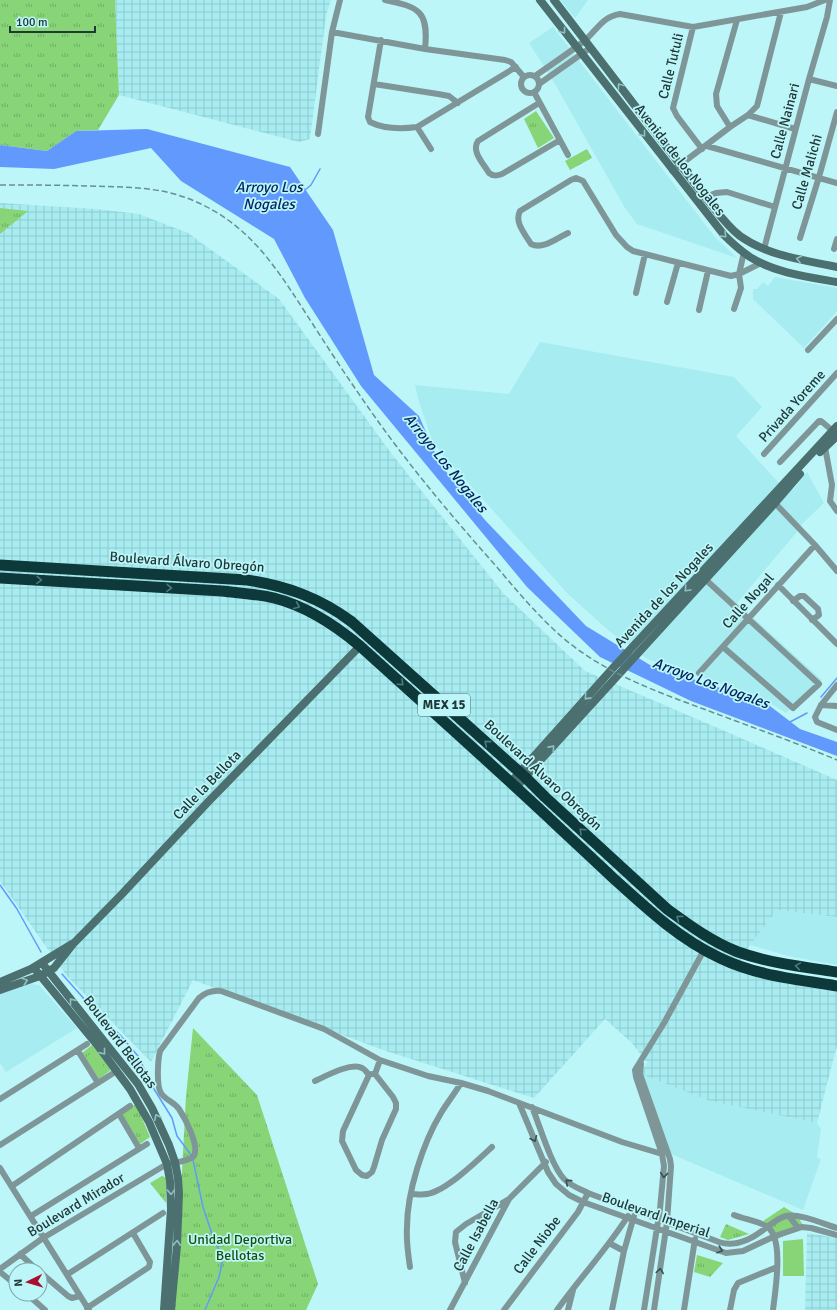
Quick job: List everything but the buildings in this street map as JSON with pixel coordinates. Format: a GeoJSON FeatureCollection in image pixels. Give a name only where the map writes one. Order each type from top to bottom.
{"type":"FeatureCollection","features":[{"type":"Feature","properties":{"kind":"highway","name":"Boulevard Álvaro Obregón"},"geometry":{"type":"LineString","coordinates":[[0,565],[248,580],[279,586],[310,596],[336,610],[352,622],[523,775],[667,909],[687,924],[722,945],[738,952],[779,963],[837,972]]}},
{"type":"Feature","properties":{"kind":"highway","name":"Boulevard Álvaro Obregón"},"geometry":{"type":"LineString","coordinates":[[0,578],[222,591],[275,598],[297,606],[327,622],[360,646],[514,785],[636,899],[676,932],[704,950],[732,964],[761,973],[837,986]]}},
{"type":"Feature","properties":{"kind":"main road","name":"Avenida de los Nogales"},"geometry":{"type":"LineString","coordinates":[[540,0],[724,236],[761,263],[794,274],[837,282]]}},
{"type":"Feature","properties":{"kind":"main road","name":"Avenida de los Nogales"},"geometry":{"type":"LineString","coordinates":[[554,0],[705,197],[734,230],[741,236],[764,248],[800,260],[837,267]]}},
{"type":"Feature","properties":{"kind":"main road","name":"Avenida de los Nogales"},"geometry":{"type":"LineString","coordinates":[[514,785],[617,670],[705,579],[772,501],[825,447],[836,431]]}},
{"type":"Feature","properties":{"kind":"main road","name":"Avenida de los Nogales"},"geometry":{"type":"LineString","coordinates":[[634,652],[836,431]]}},
{"type":"Feature","properties":{"kind":"main road","name":"Calle la Bellota"},"geometry":{"type":"LineString","coordinates":[[49,972],[73,944],[91,927],[205,805],[360,646]]}},
{"type":"Feature","properties":{"kind":"main road","name":"Calle la Bellota"},"geometry":{"type":"LineString","coordinates":[[0,982],[34,968],[73,944]]}},
{"type":"Feature","properties":{"kind":"main road","name":"Boulevard Bellotas"},"geometry":{"type":"LineString","coordinates":[[42,963],[114,1073],[138,1100],[149,1122],[166,1164],[170,1181],[171,1209],[171,1310]]}},
{"type":"Feature","properties":{"kind":"main road","name":"Boulevard Bellotas"},"geometry":{"type":"LineString","coordinates":[[34,968],[93,1040],[124,1065],[145,1095],[160,1124],[175,1162],[178,1178],[178,1205],[171,1270],[164,1310]]}},
{"type":"Feature","properties":{"kind":"main road"},"geometry":{"type":"LineString","coordinates":[[0,990],[49,972]]}},
{"type":"Feature","properties":{"kind":"street"},"geometry":{"type":"LineString","coordinates":[[318,134],[332,32],[340,0]]}},
{"type":"Feature","properties":{"kind":"street"},"geometry":{"type":"LineString","coordinates":[[385,0],[411,6],[418,12],[426,25],[427,32],[425,49]]}},
{"type":"Feature","properties":{"kind":"street"},"geometry":{"type":"LineString","coordinates":[[534,76],[585,40],[606,18],[612,15],[620,14],[693,27],[807,7],[825,0]]}},
{"type":"Feature","properties":{"kind":"street","name":"Calle Nainari"},"geometry":{"type":"LineString","coordinates":[[764,248],[795,129],[827,16],[830,0]]}},
{"type":"Feature","properties":{"kind":"street"},"geometry":{"type":"LineString","coordinates":[[672,171],[748,115],[757,106],[781,12]]}},
{"type":"Feature","properties":{"kind":"street"},"geometry":{"type":"LineString","coordinates":[[730,127],[717,106],[716,94],[737,20]]}},
{"type":"Feature","properties":{"kind":"street","name":"Calle Tutuli"},"geometry":{"type":"LineString","coordinates":[[693,27],[673,108],[677,116],[704,147]]}},
{"type":"Feature","properties":{"kind":"street"},"geometry":{"type":"LineString","coordinates":[[332,32],[425,49],[504,60],[511,62],[524,77]]}},
{"type":"Feature","properties":{"kind":"street"},"geometry":{"type":"LineString","coordinates":[[381,40],[368,117],[370,122],[375,124],[401,129],[417,127],[516,67]]}},
{"type":"Feature","properties":{"kind":"street"},"geometry":{"type":"LineString","coordinates":[[539,84],[538,80],[534,76],[528,75],[524,77],[521,84],[526,92],[534,92],[538,89],[539,84],[590,48]]}},
{"type":"Feature","properties":{"kind":"street"},"geometry":{"type":"LineString","coordinates":[[809,78],[837,86]]}},
{"type":"Feature","properties":{"kind":"street"},"geometry":{"type":"LineString","coordinates":[[374,84],[449,96],[458,103]]}},
{"type":"Feature","properties":{"kind":"street"},"geometry":{"type":"LineString","coordinates":[[534,92],[568,155]]}},
{"type":"Feature","properties":{"kind":"street"},"geometry":{"type":"LineString","coordinates":[[539,103],[478,140],[475,150],[489,173],[497,176],[560,140]]}},
{"type":"Feature","properties":{"kind":"street","name":"Calle Malichi"},"geometry":{"type":"LineString","coordinates":[[800,238],[819,178],[837,112]]}},
{"type":"Feature","properties":{"kind":"street"},"geometry":{"type":"LineString","coordinates":[[748,115],[795,129]]}},
{"type":"Feature","properties":{"kind":"street"},"geometry":{"type":"LineString","coordinates":[[417,127],[432,149]]}},
{"type":"Feature","properties":{"kind":"street"},"geometry":{"type":"LineString","coordinates":[[704,147],[837,183]]}},
{"type":"Feature","properties":{"kind":"street"},"geometry":{"type":"LineString","coordinates":[[568,233],[542,246],[531,244],[518,222],[518,214],[520,211],[576,178],[582,181],[621,242],[633,251],[731,276],[739,274],[761,263]]}},
{"type":"Feature","properties":{"kind":"street"},"geometry":{"type":"LineString","coordinates":[[705,197],[727,192],[775,207]]}},
{"type":"Feature","properties":{"kind":"street"},"geometry":{"type":"LineString","coordinates":[[834,249],[837,239]]}},
{"type":"Feature","properties":{"kind":"street"},"geometry":{"type":"LineString","coordinates":[[734,309],[740,288],[739,274],[744,252]]}},
{"type":"Feature","properties":{"kind":"street"},"geometry":{"type":"LineString","coordinates":[[636,293],[645,254]]}},
{"type":"Feature","properties":{"kind":"street"},"geometry":{"type":"LineString","coordinates":[[667,302],[678,263]]}},
{"type":"Feature","properties":{"kind":"street"},"geometry":{"type":"LineString","coordinates":[[699,310],[708,271]]}},
{"type":"Feature","properties":{"kind":"street"},"geometry":{"type":"LineString","coordinates":[[808,350],[837,319]]}},
{"type":"Feature","properties":{"kind":"street","name":"Privada Yoreme"},"geometry":{"type":"LineString","coordinates":[[764,454],[837,373]]}},
{"type":"Feature","properties":{"kind":"street"},"geometry":{"type":"LineString","coordinates":[[780,462],[818,422],[821,421],[836,431]]}},
{"type":"Feature","properties":{"kind":"street"},"geometry":{"type":"LineString","coordinates":[[825,447],[832,485],[830,500],[837,511]]}},
{"type":"Feature","properties":{"kind":"street"},"geometry":{"type":"LineString","coordinates":[[832,505],[837,499]]}},
{"type":"Feature","properties":{"kind":"street"},"geometry":{"type":"LineString","coordinates":[[772,501],[815,545],[837,571]]}},
{"type":"Feature","properties":{"kind":"street","name":"Calle Nogal"},"geometry":{"type":"LineString","coordinates":[[699,673],[815,545]]}},
{"type":"Feature","properties":{"kind":"street"},"geometry":{"type":"LineString","coordinates":[[705,579],[819,684],[793,708],[722,647]]}},
{"type":"Feature","properties":{"kind":"street"},"geometry":{"type":"LineString","coordinates":[[778,586],[837,644]]}},
{"type":"Feature","properties":{"kind":"street"},"geometry":{"type":"LineString","coordinates":[[793,601],[800,596],[804,596],[818,609],[819,615],[812,620]]}},
{"type":"Feature","properties":{"kind":"street"},"geometry":{"type":"LineString","coordinates":[[837,685],[821,705],[815,716],[817,722],[837,730]]}},
{"type":"Feature","properties":{"kind":"street"},"geometry":{"type":"LineString","coordinates":[[821,705],[837,706]]}},
{"type":"Feature","properties":{"kind":"street"},"geometry":{"type":"LineString","coordinates":[[644,1310],[658,1219],[664,1166],[662,1154],[635,1073],[636,1068],[664,1023],[704,950]]}},
{"type":"Feature","properties":{"kind":"street","name":"Boulevard Mirador"},"geometry":{"type":"LineString","coordinates":[[0,1270],[44,1238],[166,1164],[192,1157],[196,1151],[196,1143],[179,1109],[172,1101],[160,1093],[158,1057],[160,1050],[199,998],[204,994],[213,990],[221,991],[324,1029],[380,1060]]}},
{"type":"Feature","properties":{"kind":"street"},"geometry":{"type":"LineString","coordinates":[[0,1099],[78,1051],[93,1040]]}},
{"type":"Feature","properties":{"kind":"street"},"geometry":{"type":"LineString","coordinates":[[78,1051],[98,1083]]}},
{"type":"Feature","properties":{"kind":"street"},"geometry":{"type":"LineString","coordinates":[[642,1059],[640,1074],[670,1159],[667,1222],[654,1310]]}},
{"type":"Feature","properties":{"kind":"street"},"geometry":{"type":"LineString","coordinates":[[315,1080],[341,1069],[353,1066],[363,1068],[372,1074],[393,1097],[396,1103],[396,1110],[382,1140],[372,1172],[367,1176],[362,1175],[356,1170],[342,1138],[343,1130],[372,1074],[380,1060],[428,1076],[461,1082],[488,1091],[622,1142],[662,1154]]}},
{"type":"Feature","properties":{"kind":"street"},"geometry":{"type":"LineString","coordinates":[[0,1145],[114,1073],[124,1065]]}},
{"type":"Feature","properties":{"kind":"street"},"geometry":{"type":"LineString","coordinates":[[410,1267],[407,1243],[407,1226],[411,1194],[425,1145],[440,1114],[461,1082]]}},
{"type":"Feature","properties":{"kind":"street"},"geometry":{"type":"LineString","coordinates":[[138,1100],[145,1095]]}},
{"type":"Feature","properties":{"kind":"street","name":"Boulevard Imperial"},"geometry":{"type":"LineString","coordinates":[[519,1103],[545,1163],[556,1184],[562,1191],[583,1202],[731,1253],[743,1251],[775,1236],[798,1228],[811,1228],[837,1235]]}},
{"type":"Feature","properties":{"kind":"street"},"geometry":{"type":"LineString","coordinates":[[12,1186],[130,1106]]}},
{"type":"Feature","properties":{"kind":"street","name":"Boulevard Imperial"},"geometry":{"type":"LineString","coordinates":[[532,1107],[556,1168],[564,1180],[572,1186],[588,1193],[724,1244],[734,1244],[750,1239],[779,1219],[789,1216]]}},
{"type":"Feature","properties":{"kind":"street"},"geometry":{"type":"LineString","coordinates":[[119,1114],[139,1148]]}},
{"type":"Feature","properties":{"kind":"street"},"geometry":{"type":"LineString","coordinates":[[31,1216],[147,1144]]}},
{"type":"Feature","properties":{"kind":"street"},"geometry":{"type":"LineString","coordinates":[[411,1194],[428,1194],[440,1189],[466,1170],[492,1147]]}},
{"type":"Feature","properties":{"kind":"street","name":"Calle Isabella"},"geometry":{"type":"LineString","coordinates":[[465,1283],[455,1242],[456,1232],[466,1224],[509,1199],[545,1163],[552,1158]]}},
{"type":"Feature","properties":{"kind":"street"},"geometry":{"type":"LineString","coordinates":[[0,1168],[68,1274],[88,1309],[149,1267],[150,1262],[133,1233]]}},
{"type":"Feature","properties":{"kind":"street","name":"Calle Niobe"},"geometry":{"type":"LineString","coordinates":[[504,1310],[578,1212],[588,1193]]}},
{"type":"Feature","properties":{"kind":"street","name":"Calle Isabella"},"geometry":{"type":"LineString","coordinates":[[450,1310],[509,1199]]}},
{"type":"Feature","properties":{"kind":"street"},"geometry":{"type":"LineString","coordinates":[[171,1209],[178,1205]]}},
{"type":"Feature","properties":{"kind":"street"},"geometry":{"type":"LineString","coordinates":[[558,1310],[573,1288],[629,1219],[634,1210]]}},
{"type":"Feature","properties":{"kind":"street"},"geometry":{"type":"LineString","coordinates":[[68,1274],[163,1213]]}},
{"type":"Feature","properties":{"kind":"street"},"geometry":{"type":"LineString","coordinates":[[734,1215],[768,1227],[775,1236],[778,1250],[773,1310]]}},
{"type":"Feature","properties":{"kind":"street"},"geometry":{"type":"LineString","coordinates":[[789,1216],[798,1217],[837,1228]]}},
{"type":"Feature","properties":{"kind":"street"},"geometry":{"type":"LineString","coordinates":[[789,1216],[798,1228]]}},
{"type":"Feature","properties":{"kind":"street"},"geometry":{"type":"LineString","coordinates":[[612,1310],[629,1219]]}},
{"type":"Feature","properties":{"kind":"street"},"geometry":{"type":"LineString","coordinates":[[684,1310],[696,1233]]}},
{"type":"Feature","properties":{"kind":"street"},"geometry":{"type":"LineString","coordinates":[[609,1243],[624,1251]]}},
{"type":"Feature","properties":{"kind":"street"},"geometry":{"type":"LineString","coordinates":[[20,1254],[28,1262]]}},
{"type":"Feature","properties":{"kind":"street"},"geometry":{"type":"LineString","coordinates":[[730,1310],[734,1290],[738,1283],[777,1268]]}},
{"type":"Feature","properties":{"kind":"street"},"geometry":{"type":"LineString","coordinates":[[0,1270],[8,1278]]}},
{"type":"Feature","properties":{"kind":"street"},"geometry":{"type":"LineString","coordinates":[[48,1279],[68,1296],[72,1298],[80,1296]]}},
{"type":"Feature","properties":{"kind":"street"},"geometry":{"type":"LineString","coordinates":[[568,1310],[573,1288]]}},
{"type":"Feature","properties":{"kind":"street"},"geometry":{"type":"LineString","coordinates":[[36,1302],[45,1310]]}},
{"type":"Feature","properties":{"kind":"shaded area"},"geometry":{"type":"Polygon","coordinates":[[[115,0],[331,0],[326,16],[310,139],[299,142],[119,95],[115,0]]]}},
{"type":"Feature","properties":{"kind":"shaded area"},"geometry":{"type":"Polygon","coordinates":[[[560,0],[588,0],[575,18],[560,0]]]}},
{"type":"Feature","properties":{"kind":"shaded area"},"geometry":{"type":"Polygon","coordinates":[[[553,27],[714,236],[737,258],[637,224],[625,208],[555,84],[529,43],[553,27]]]}},
{"type":"Feature","properties":{"kind":"shaded area"},"geometry":{"type":"Polygon","coordinates":[[[0,203],[96,209],[139,214],[188,233],[279,299],[391,453],[504,594],[585,671],[837,780],[837,917],[777,910],[750,945],[736,969],[837,992],[837,1045],[817,1123],[710,1101],[641,1074],[647,1062],[631,1042],[605,1019],[534,1098],[386,1051],[193,980],[151,1062],[66,975],[0,881],[0,203]]]}},
{"type":"Feature","properties":{"kind":"shaded area"},"geometry":{"type":"Polygon","coordinates":[[[775,277],[837,288],[837,311],[804,348],[753,299],[753,289],[757,289],[763,282],[768,286],[775,277]]]}},
{"type":"Feature","properties":{"kind":"shaded area"},"geometry":{"type":"Polygon","coordinates":[[[540,342],[734,377],[762,407],[736,436],[778,482],[793,490],[807,472],[824,503],[802,524],[737,603],[822,680],[786,713],[762,698],[647,659],[608,630],[568,594],[443,455],[432,440],[415,385],[509,394],[540,342]]]}},
{"type":"Feature","properties":{"kind":"shaded area"},"geometry":{"type":"Polygon","coordinates":[[[777,910],[837,917],[837,965],[788,956],[750,945],[777,910]]]}},
{"type":"Feature","properties":{"kind":"shaded area"},"geometry":{"type":"Polygon","coordinates":[[[31,984],[39,985],[77,1028],[6,1072],[0,1063],[0,994],[17,987],[31,984]]]}},
{"type":"Feature","properties":{"kind":"shaded area"},"geometry":{"type":"Polygon","coordinates":[[[641,1074],[710,1101],[817,1123],[821,1129],[817,1158],[821,1159],[803,1210],[671,1154],[641,1074]]]}},
{"type":"Feature","properties":{"kind":"shaded area"},"geometry":{"type":"Polygon","coordinates":[[[807,1233],[837,1238],[837,1310],[805,1310],[807,1233]]]}},
{"type":"Feature","properties":{"kind":"green space"},"geometry":{"type":"Polygon","coordinates":[[[0,0],[115,0],[119,95],[98,130],[76,131],[47,151],[0,145],[0,0]]]}},
{"type":"Feature","properties":{"kind":"green space"},"geometry":{"type":"Polygon","coordinates":[[[536,111],[554,138],[538,148],[524,119],[536,111]]]}},
{"type":"Feature","properties":{"kind":"green space"},"geometry":{"type":"Polygon","coordinates":[[[546,128],[552,137],[539,144],[535,135],[546,128]]]}},
{"type":"Feature","properties":{"kind":"green space"},"geometry":{"type":"Polygon","coordinates":[[[587,149],[592,158],[570,170],[565,161],[587,149]]]}},
{"type":"Feature","properties":{"kind":"green space"},"geometry":{"type":"Polygon","coordinates":[[[0,208],[28,211],[0,234],[0,208]]]}},
{"type":"Feature","properties":{"kind":"green space","name":"Unidad Deportiva Bellotas"},"geometry":{"type":"Polygon","coordinates":[[[193,1028],[257,1095],[318,1284],[306,1310],[172,1310],[178,1246],[186,1096],[193,1028]]]}},
{"type":"Feature","properties":{"kind":"green space"},"geometry":{"type":"Polygon","coordinates":[[[92,1045],[111,1070],[99,1079],[82,1053],[92,1045]]]}},
{"type":"Feature","properties":{"kind":"green space"},"geometry":{"type":"Polygon","coordinates":[[[93,1051],[105,1068],[98,1072],[87,1057],[93,1051]]]}},
{"type":"Feature","properties":{"kind":"green space"},"geometry":{"type":"Polygon","coordinates":[[[136,1104],[150,1137],[140,1144],[121,1113],[136,1104]]]}},
{"type":"Feature","properties":{"kind":"green space"},"geometry":{"type":"Polygon","coordinates":[[[162,1176],[166,1178],[166,1203],[150,1183],[162,1176]]]}},
{"type":"Feature","properties":{"kind":"green space"},"geometry":{"type":"Polygon","coordinates":[[[784,1207],[797,1215],[804,1227],[775,1240],[768,1226],[763,1221],[784,1207]]]}},
{"type":"Feature","properties":{"kind":"green space"},"geometry":{"type":"Polygon","coordinates":[[[726,1224],[749,1234],[728,1240],[720,1237],[726,1224]]]}},
{"type":"Feature","properties":{"kind":"green space"},"geometry":{"type":"Polygon","coordinates":[[[803,1239],[804,1276],[783,1276],[783,1241],[803,1239]]]}},
{"type":"Feature","properties":{"kind":"green space"},"geometry":{"type":"Polygon","coordinates":[[[697,1255],[723,1263],[710,1277],[694,1272],[697,1255]]]}},
{"type":"Feature","properties":{"kind":"water","name":"Arroyo Los Nogales"},"geometry":{"type":"Polygon","coordinates":[[[147,129],[290,167],[333,230],[374,375],[419,416],[440,464],[485,520],[586,626],[650,665],[766,703],[800,729],[837,742],[837,756],[691,701],[600,657],[527,587],[361,386],[305,298],[274,239],[181,181],[151,148],[54,169],[0,167],[0,145],[47,151],[76,131],[147,129]]]}},
{"type":"Feature","properties":{"kind":"waterway"},"geometry":{"type":"LineString","coordinates":[[305,190],[311,185],[320,169]]}},
{"type":"Feature","properties":{"kind":"waterway"},"geometry":{"type":"LineString","coordinates":[[821,697],[837,678]]}},
{"type":"Feature","properties":{"kind":"waterway"},"geometry":{"type":"LineString","coordinates":[[790,722],[807,713]]}},
{"type":"Feature","properties":{"kind":"waterway"},"geometry":{"type":"LineString","coordinates":[[0,885],[17,909],[41,952]]}},
{"type":"Feature","properties":{"kind":"waterway"},"geometry":{"type":"LineString","coordinates":[[62,974],[138,1056],[154,1089],[172,1118],[177,1136],[191,1155]]}},
{"type":"Feature","properties":{"kind":"waterway"},"geometry":{"type":"LineString","coordinates":[[193,1160],[203,1207],[213,1237],[223,1259],[219,1277],[205,1310]]}},
{"type":"Feature","properties":{"kind":"railway"},"geometry":{"type":"LineString","coordinates":[[0,185],[140,188],[166,192],[192,200],[213,210],[232,223],[248,237],[277,270],[363,400],[422,479],[520,594],[562,637],[594,660],[628,679],[837,760]]}}]}
